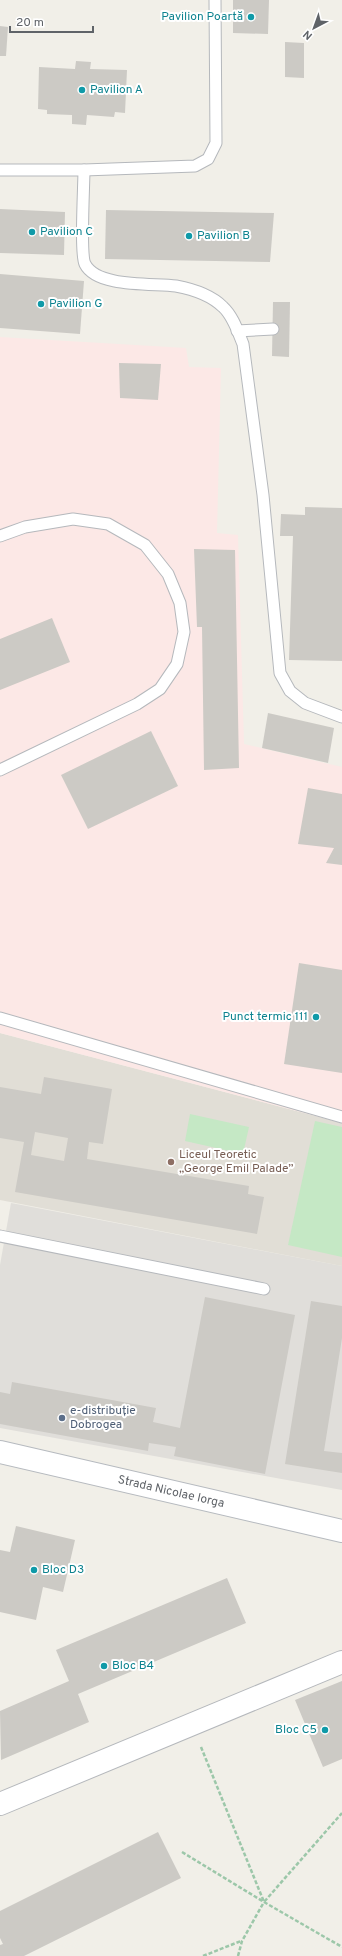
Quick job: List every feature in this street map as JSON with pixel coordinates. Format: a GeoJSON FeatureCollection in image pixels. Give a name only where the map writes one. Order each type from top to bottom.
{"type":"FeatureCollection","features":[{"type":"Feature","properties":{"kind":"street","name":"Strada Nicolae Iorga"},"geometry":{"type":"LineString","coordinates":[[0,1452],[342,1531]]}},
{"type":"Feature","properties":{"kind":"street"},"geometry":{"type":"LineString","coordinates":[[0,1804],[342,1662]]}},
{"type":"Feature","properties":{"kind":"lane"},"geometry":{"type":"LineString","coordinates":[[0,170],[84,170],[195,166],[208,159],[216,143],[215,0]]}},
{"type":"Feature","properties":{"kind":"lane"},"geometry":{"type":"LineString","coordinates":[[84,170],[83,250],[85,264],[96,274],[119,282],[177,286],[205,294],[223,307],[237,331],[243,344],[263,495],[280,673],[290,691],[305,703],[342,717]]}},
{"type":"Feature","properties":{"kind":"lane"},"geometry":{"type":"LineString","coordinates":[[237,331],[273,329]]}},
{"type":"Feature","properties":{"kind":"lane"},"geometry":{"type":"LineString","coordinates":[[0,536],[25,527],[73,519],[108,524],[145,544],[168,574],[180,603],[184,632],[177,664],[160,689],[137,704],[0,770]]}},
{"type":"Feature","properties":{"kind":"lane"},"geometry":{"type":"LineString","coordinates":[[0,1018],[342,1117]]}},
{"type":"Feature","properties":{"kind":"lane"},"geometry":{"type":"LineString","coordinates":[[0,1236],[264,1290]]}},
{"type":"Feature","properties":{"kind":"path"},"geometry":{"type":"LineString","coordinates":[[192,1724],[264,1902]]}},
{"type":"Feature","properties":{"kind":"path"},"geometry":{"type":"LineString","coordinates":[[238,1956],[242,1941],[264,1902],[342,1813]]}},
{"type":"Feature","properties":{"kind":"path"},"geometry":{"type":"LineString","coordinates":[[182,1852],[342,1947]]}},
{"type":"Feature","properties":{"kind":"path"},"geometry":{"type":"LineString","coordinates":[[203,1956],[242,1941]]}},
{"type":"Feature","properties":{"kind":"shaded area"},"geometry":{"type":"Polygon","coordinates":[[[0,337],[186,348],[189,367],[221,368],[217,533],[238,535],[244,744],[342,767],[342,1123],[0,1033],[0,337]]]}},
{"type":"Feature","properties":{"kind":"shaded area","name":"Liceul Teoretic „George Emil Palade”"},"geometry":{"type":"Polygon","coordinates":[[[0,1033],[342,1123],[342,1266],[0,1200],[0,1033]]]}},
{"type":"Feature","properties":{"kind":"shaded area"},"geometry":{"type":"Polygon","coordinates":[[[11,1203],[342,1266],[342,1490],[0,1428],[0,1265],[11,1203]]]}},
{"type":"Feature","properties":{"kind":"green space"},"geometry":{"type":"Polygon","coordinates":[[[190,1114],[249,1127],[243,1154],[185,1141],[190,1114]]]}},
{"type":"Feature","properties":{"kind":"green space"},"geometry":{"type":"Polygon","coordinates":[[[315,1121],[342,1127],[342,1257],[288,1245],[315,1121]]]}},
{"type":"Feature","properties":{"kind":"building","name":"Pavilion Poartă"},"geometry":{"type":"Polygon","coordinates":[[[233,0],[269,0],[268,34],[233,33],[233,0]]]}},
{"type":"Feature","properties":{"kind":"building"},"geometry":{"type":"Polygon","coordinates":[[[0,26],[8,27],[6,56],[0,56],[0,26]]]}},
{"type":"Feature","properties":{"kind":"building"},"geometry":{"type":"Polygon","coordinates":[[[285,42],[304,43],[304,78],[285,77],[285,42]]]}},
{"type":"Feature","properties":{"kind":"building","name":"Pavilion A"},"geometry":{"type":"Polygon","coordinates":[[[76,61],[91,62],[90,69],[127,70],[125,113],[115,112],[114,117],[87,115],[86,125],[72,124],[72,115],[47,114],[47,110],[38,109],[39,67],[75,69],[76,61]]]}},
{"type":"Feature","properties":{"kind":"building","name":"Pavilion C"},"geometry":{"type":"Polygon","coordinates":[[[0,209],[65,212],[64,255],[0,253],[0,209]]]}},
{"type":"Feature","properties":{"kind":"building","name":"Pavilion B"},"geometry":{"type":"Polygon","coordinates":[[[106,210],[274,213],[270,262],[105,259],[106,210]]]}},
{"type":"Feature","properties":{"kind":"building","name":"Pavilion G"},"geometry":{"type":"Polygon","coordinates":[[[0,274],[84,281],[80,334],[0,328],[0,274]]]}},
{"type":"Feature","properties":{"kind":"building"},"geometry":{"type":"Polygon","coordinates":[[[273,302],[290,302],[289,357],[272,356],[273,302]]]}},
{"type":"Feature","properties":{"kind":"building"},"geometry":{"type":"Polygon","coordinates":[[[119,363],[161,364],[158,400],[120,398],[119,363]]]}},
{"type":"Feature","properties":{"kind":"building"},"geometry":{"type":"Polygon","coordinates":[[[305,507],[342,508],[342,661],[289,660],[293,536],[280,536],[281,514],[305,515],[305,507]]]}},
{"type":"Feature","properties":{"kind":"building"},"geometry":{"type":"Polygon","coordinates":[[[194,549],[235,550],[239,768],[204,770],[202,627],[197,627],[194,549]]]}},
{"type":"Feature","properties":{"kind":"building"},"geometry":{"type":"Polygon","coordinates":[[[52,618],[70,662],[0,690],[0,639],[52,618]]]}},
{"type":"Feature","properties":{"kind":"building"},"geometry":{"type":"Polygon","coordinates":[[[268,713],[334,728],[328,763],[262,748],[268,713]]]}},
{"type":"Feature","properties":{"kind":"building"},"geometry":{"type":"Polygon","coordinates":[[[151,731],[178,786],[88,829],[61,775],[151,731]]]}},
{"type":"Feature","properties":{"kind":"building"},"geometry":{"type":"Polygon","coordinates":[[[308,788],[342,794],[342,865],[326,863],[334,848],[298,844],[308,788]]]}},
{"type":"Feature","properties":{"kind":"building","name":"Punct termic 111"},"geometry":{"type":"Polygon","coordinates":[[[299,963],[342,970],[342,1073],[284,1064],[299,963]]]}},
{"type":"Feature","properties":{"kind":"building"},"geometry":{"type":"Polygon","coordinates":[[[44,1077],[112,1089],[103,1144],[89,1142],[87,1159],[249,1186],[248,1194],[264,1197],[257,1234],[15,1192],[24,1142],[0,1138],[0,1087],[41,1094],[44,1077]],[[35,1132],[31,1155],[64,1161],[68,1138],[35,1132]]]}},
{"type":"Feature","properties":{"kind":"building"},"geometry":{"type":"Polygon","coordinates":[[[205,1297],[295,1315],[265,1474],[174,1456],[176,1447],[149,1443],[148,1451],[0,1424],[0,1392],[10,1394],[12,1382],[156,1408],[153,1422],[180,1428],[205,1297]]]}},
{"type":"Feature","properties":{"kind":"building"},"geometry":{"type":"Polygon","coordinates":[[[311,1301],[342,1306],[342,1338],[324,1451],[342,1453],[342,1473],[285,1464],[311,1301]]]}},
{"type":"Feature","properties":{"kind":"building","name":"Bloc D3"},"geometry":{"type":"Polygon","coordinates":[[[16,1526],[75,1540],[63,1592],[43,1587],[36,1620],[0,1612],[0,1550],[10,1552],[16,1526]]]}},
{"type":"Feature","properties":{"kind":"building","name":"Bloc B4"},"geometry":{"type":"Polygon","coordinates":[[[227,1578],[246,1623],[78,1694],[89,1722],[1,1760],[0,1711],[69,1681],[56,1650],[227,1578]]]}},
{"type":"Feature","properties":{"kind":"building","name":"Bloc C5"},"geometry":{"type":"Polygon","coordinates":[[[342,1681],[342,1759],[323,1767],[295,1700],[342,1681]]]}},
{"type":"Feature","properties":{"kind":"building"},"geometry":{"type":"Polygon","coordinates":[[[158,1832],[181,1878],[24,1956],[0,1956],[0,1945],[3,1944],[0,1938],[0,1911],[158,1832]]]}},
{"type":"Feature","properties":{"kind":"place","name":"Pavilion Poartă"},"geometry":{"type":"Point","coordinates":[251,17]}},
{"type":"Feature","properties":{"kind":"place","name":"Pavilion A"},"geometry":{"type":"Point","coordinates":[82,90]}},
{"type":"Feature","properties":{"kind":"place","name":"Pavilion C"},"geometry":{"type":"Point","coordinates":[32,232]}},
{"type":"Feature","properties":{"kind":"place","name":"Pavilion B"},"geometry":{"type":"Point","coordinates":[189,236]}},
{"type":"Feature","properties":{"kind":"place","name":"Pavilion G"},"geometry":{"type":"Point","coordinates":[41,304]}},
{"type":"Feature","properties":{"kind":"place","name":"Punct termic 111"},"geometry":{"type":"Point","coordinates":[316,1017]}},
{"type":"Feature","properties":{"kind":"place","name":"Liceul Teoretic „George Emil Palade”"},"geometry":{"type":"Point","coordinates":[171,1162]}},
{"type":"Feature","properties":{"kind":"place","name":"e-distribuție Dobrogea"},"geometry":{"type":"Point","coordinates":[62,1418]}},
{"type":"Feature","properties":{"kind":"place","name":"Bloc D3"},"geometry":{"type":"Point","coordinates":[34,1570]}},
{"type":"Feature","properties":{"kind":"place","name":"Bloc B4"},"geometry":{"type":"Point","coordinates":[104,1666]}},
{"type":"Feature","properties":{"kind":"place","name":"Bloc C5"},"geometry":{"type":"Point","coordinates":[325,1730]}}]}
